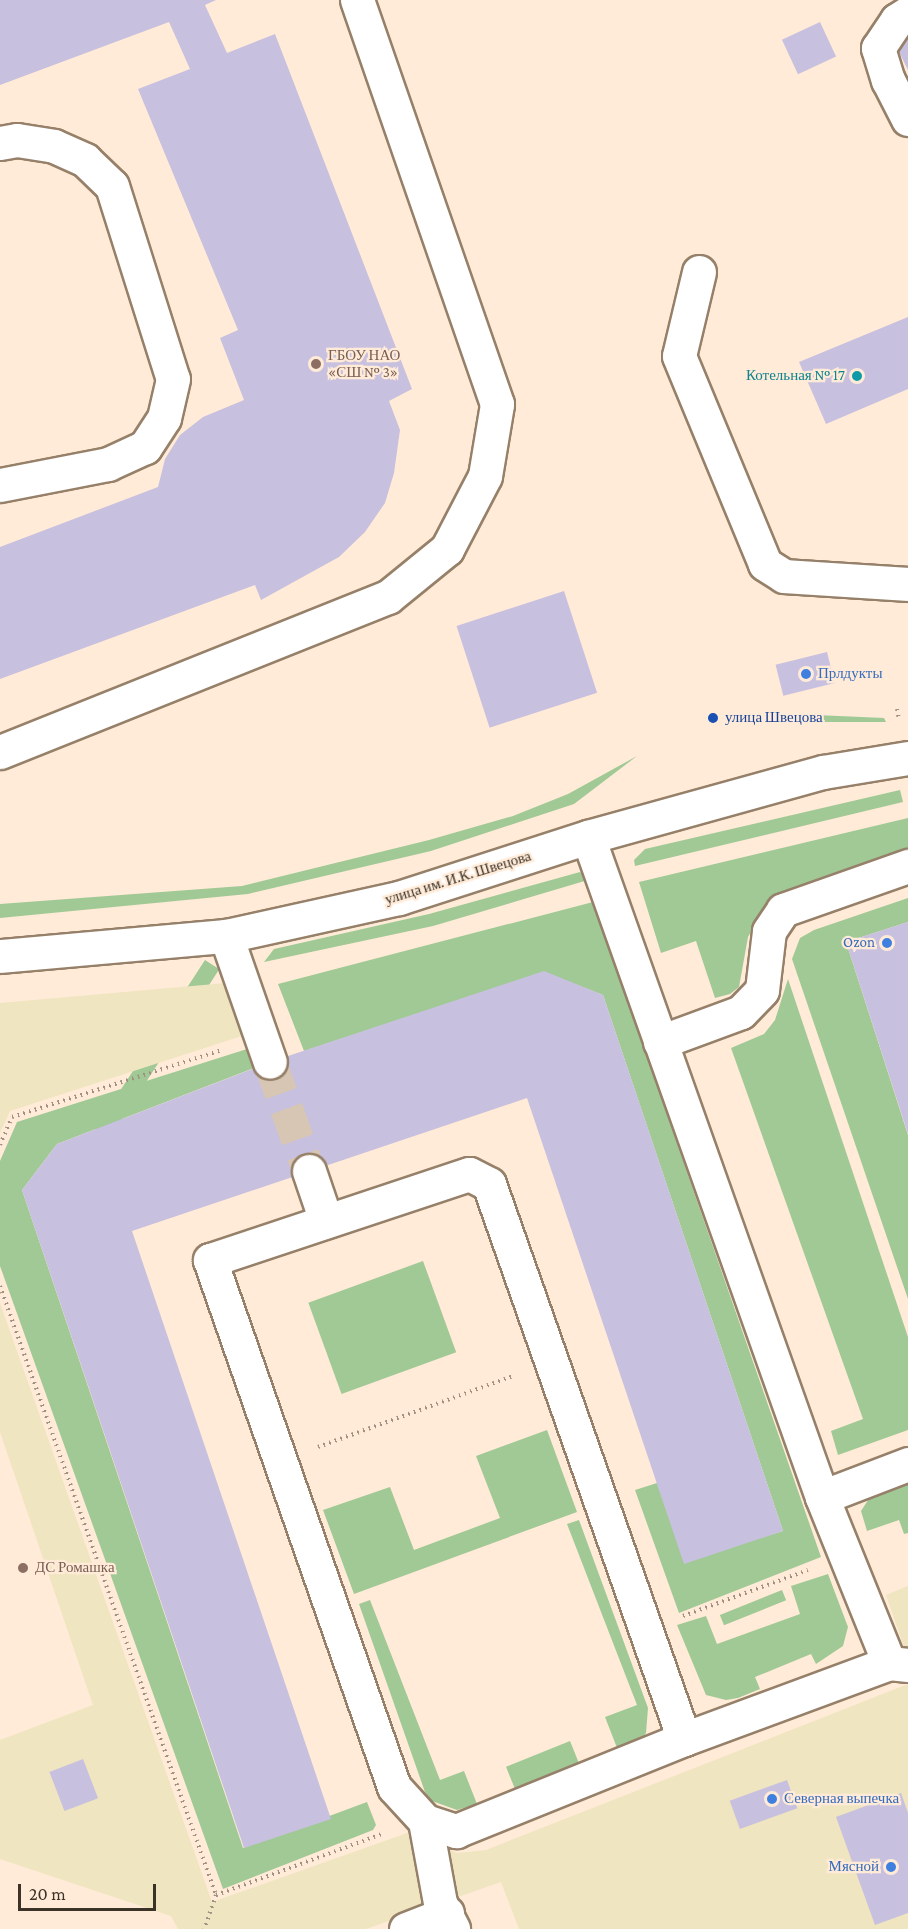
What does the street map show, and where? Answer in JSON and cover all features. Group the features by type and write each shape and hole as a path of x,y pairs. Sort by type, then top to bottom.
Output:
{"street":[{"path":"0,752 388,597 447,549 485,476 497,404 357,0"},
{"path":"908,13 897,20 878,48 888,80 908,119"},
{"path":"0,143 17,140 54,146 85,160 112,186 172,379 164,418 145,447 108,464 0,485"},
{"path":"699,272 679,356 765,564 784,576 908,584"},
{"name":"улица им. И.К. Швецова","path":"0,956 226,936 399,898 588,837 823,772 908,758"},
{"path":"588,837 822,1497 846,1557 899,1664 684,1739 456,1831 425,1821 394,1787 210,1260 469,1174 489,1184 684,1739"},
{"path":"660,1042 741,1012 762,990 769,931 783,910 908,866"},
{"path":"226,936 266,1049"},
{"path":"309,1171 326,1221"},
{"path":"822,1497 908,1464"},
{"path":"406,1929 450,1921 440,1903 425,1821"}],"path":[{"path":"0,1145 12,1117 266,1049"},
{"path":"0,1286 216,1895 204,1929"},
{"path":"280,1461 552,1362"},
{"path":"646,1630 846,1557"},
{"path":"216,1895 425,1821"}],"green space":[{"path":"793,714 884,718 886,722 766,722"},
{"path":"637,756 574,804 431,851 248,894 0,918 0,904 242,886 429,840 513,816 568,794"},
{"path":"900,790 903,802 635,866 634,860 645,849"},
{"path":"908,818 908,852 796,887 762,911 748,937 739,987 730,994 715,998 696,941 661,953 639,882"},
{"path":"580,872 588,880 433,926 264,962 274,949 429,914"},
{"path":"908,898 908,922 846,942 908,1135 908,1299 792,959 800,938 814,930"},
{"path":"593,902 821,1557 679,1613 635,1490 657,1483 684,1561 783,1531 603,995 544,972 304,1051 278,984"},
{"path":"205,960 219,969 107,1142 93,1133"},
{"path":"788,979 908,1337 908,1430 838,1455 831,1431 863,1419 731,1048 764,1034 775,1020"},
{"path":"247,1049 254,1068 57,1144 22,1190 243,1848 367,1802 376,1825 373,1830 223,1889 0,1266 0,1161 17,1122"},
{"path":"423,1261 456,1352 342,1394 308,1303"},
{"path":"547,1430 577,1512 354,1594 323,1510 390,1487 414,1550 500,1518 476,1456"},
{"path":"908,1481 908,1533 904,1534 899,1520 867,1531 861,1511 872,1494"},
{"path":"579,1520 648,1708 646,1733 638,1743 619,1753 605,1717 637,1705 567,1524"},
{"path":"828,1574 848,1627 843,1646 816,1664 811,1654 755,1677 760,1689 738,1698 726,1700 706,1695 677,1625 706,1616 717,1644 800,1614 791,1586"},
{"path":"782,1590 786,1600 724,1625 720,1615"},
{"path":"370,1600 440,1780 464,1771 477,1804 457,1810 432,1801 425,1792 359,1604"},
{"path":"570,1741 579,1763 515,1789 506,1767"}],"sand":[{"path":"226,983 245,1035 10,1111 0,1133 0,1003"},
{"path":"0,1303 212,1902 410,1832 457,1853 486,1850 908,1684 908,1929 519,1929 501,1882 366,1929 178,1929 171,1916 0,1859 0,1740 93,1705 0,1432"},
{"path":"908,1586 908,1659 886,1595"}],"building":[{"name":"ГБОУ НАО «СШ № 3»","path":"0,0 216,0 205,5 227,53 275,34 412,389 389,401 400,430 394,473 385,503 365,532 339,557 261,600 255,585 0,679 0,547 158,487 165,459 180,435 203,417 244,400 220,338 238,330 138,89 190,69 169,22 0,85"},
{"path":"820,22 836,56 798,74 782,40"},
{"path":"908,37 908,70 895,44"},
{"name":"Котельная № 17","path":"908,317 908,389 826,424 799,362"},
{"path":"564,591 597,693 490,728 457,626"},
{"name":"Прлдукты","path":"827,652 835,683 783,696 776,665"},
{"path":"908,922 908,1134 846,942"},
{"path":"544,971 603,995 783,1531 684,1564 527,1098 132,1231 331,1819 244,1848 22,1190 57,1144 270,1062"},
{"path":"83,1759 98,1798 64,1811 49,1772"},
{"path":"787,1780 797,1808 740,1829 730,1801"},
{"path":"901,1793 908,1813 908,1913 875,1925 836,1817"}],"tunnel":[{"path":"270,1062 309,1171"}],"place":[{"name":"ГБОУ НАО «СШ № 3»","path":"316,364"},
{"name":"Котельная № 17","path":"857,376"},
{"name":"Прлдукты","path":"806,674"},
{"name":"улица Швецова","path":"713,718"},
{"name":"Ozon","path":"887,943"},
{"name":"ДС Ромашка","path":"23,1568"},
{"name":"Северная выпечка","path":"772,1799"},
{"name":"Мясной","path":"891,1867"}]}
